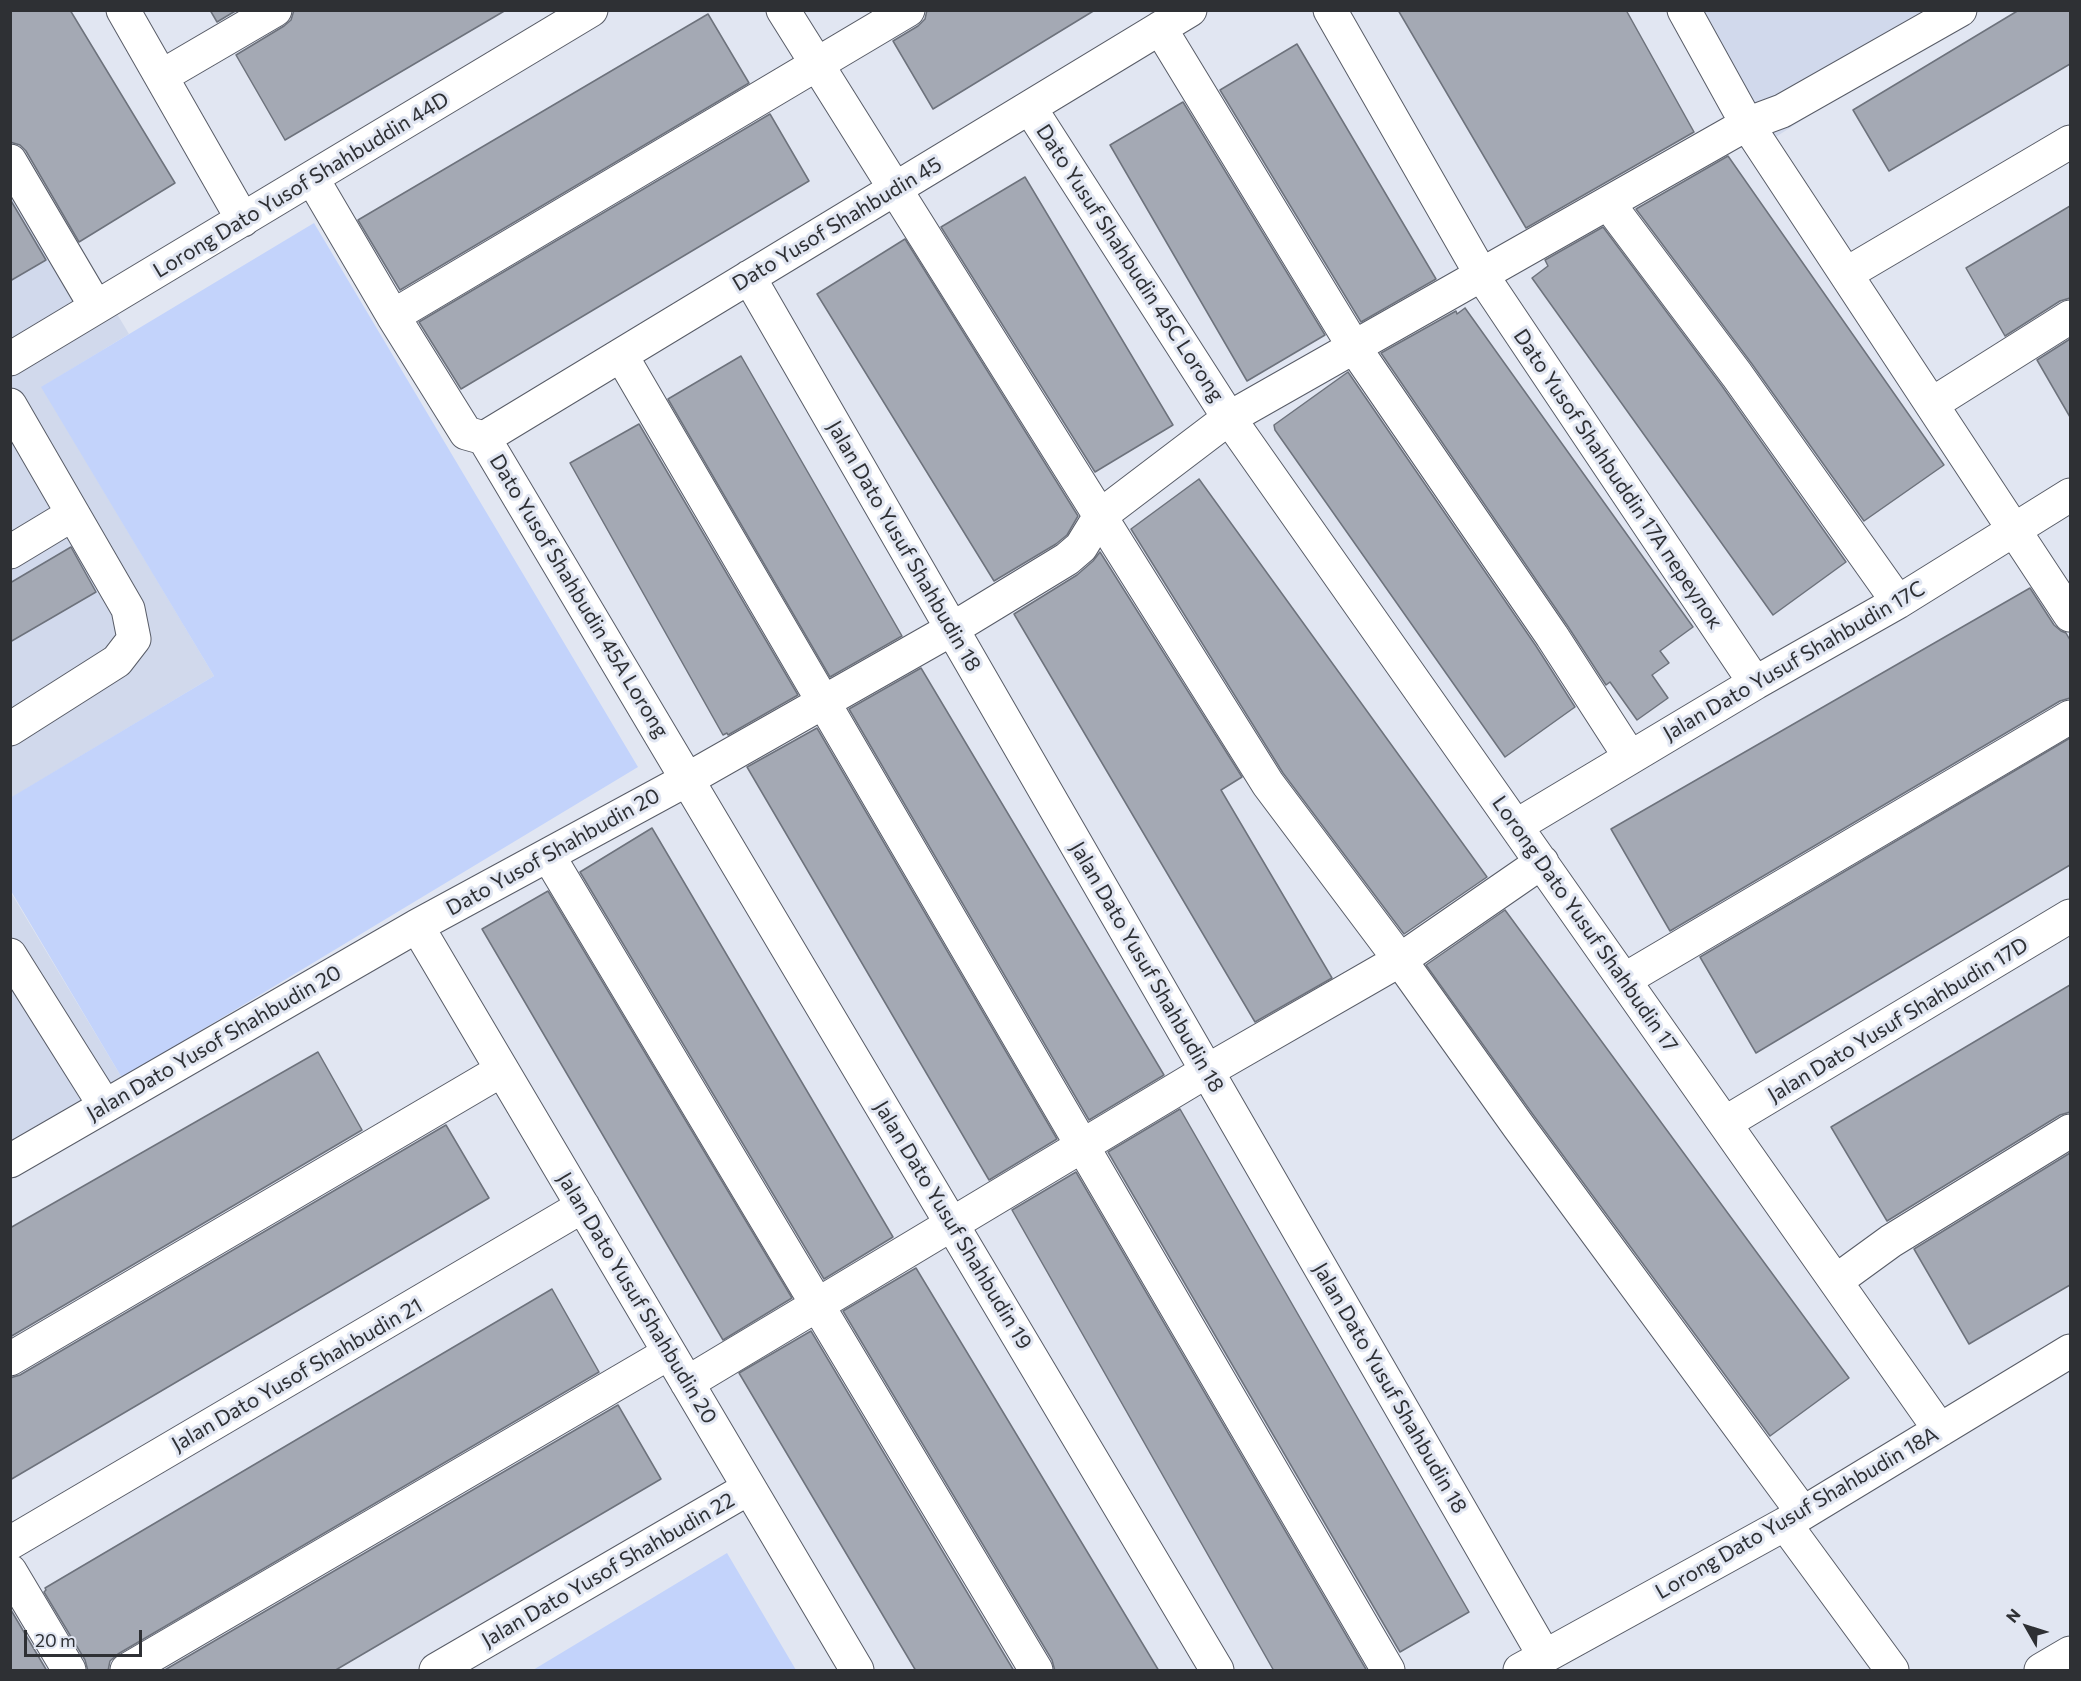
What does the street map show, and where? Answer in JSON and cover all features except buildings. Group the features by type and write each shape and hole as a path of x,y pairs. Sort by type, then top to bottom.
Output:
{"street":[{"path":"123,10 243,220"},
{"path":"162,76 275,10"},
{"name":"Lorong Dato Yusof Shahbuddin 44D","path":"10,359 591,10"},
{"path":"783,10 1268,784 1400,960 1794,1518 1892,1671"},
{"path":"393,316 908,10"},
{"name":"Dato Yusof Shahbudin 45","path":"484,438 1190,10"},
{"name":"Dato Yusof Shahbuddin 17A переулок","path":"1330,10 1481,274 1755,683"},
{"path":"1684,10 1747,124 2070,615"},
{"path":"1100,516 1229,418 1747,124 1782,111 1960,10"},
{"path":"1160,28 1354,347 1552,636 1630,757"},
{"name":"Dato Yusuf Shahbudin 45C Lorong","path":"1030,108 1229,418"},
{"path":"1846,274 2070,142"},
{"path":"10,161 96,307"},
{"name":"Dato Yusof Shahbudin 45A Lorong","path":"312,178 466,434 484,438 688,779"},
{"path":"1608,203 1737,375 1898,602"},
{"name":"Jalan Dato Yusuf Shahbudin 18","path":"749,278 1207,1071 1533,1664"},
{"path":"1932,404 2070,317"},
{"path":"621,355 1388,1671"},
{"path":"10,405 128,609 134,639 117,661 10,729"},
{"name":"Lorong Dato Yusuf Shahbudin 17","path":"1229,418 1940,1430"},
{"name":"Jalan Dato Yusuf Shahbudin 17C","path":"1516,826 1755,683 1898,602 2070,495"},
{"path":"10,552 73,514"},
{"name":"Dato Yusof Shahbudin 20","path":"417,926 688,779 952,629 1067,559 1081,547 1100,516"},
{"path":"1624,980 2070,717"},
{"name":"Jalan Dato Yusuf Shahbudin 19","path":"688,779 1217,1671"},
{"path":"548,855 1036,1671"},
{"path":"687,1383 1207,1071 1400,960 1542,862"},
{"name":"Jalan Dato Yusuf Shahbudin 17D","path":"1725,1123 2070,916"},
{"name":"Jalan Dato Yusuf Shahbudin 20","path":"417,926 857,1671"},
{"name":"Jalan Dato Yusof Shahbudin 20","path":"10,1161 417,926"},
{"path":"10,955 23,1003 105,1106"},
{"path":"10,1359 502,1070"},
{"path":"1836,1281 1891,1241 2070,1131"},
{"name":"Jalan Dato Yusof Shahbudin 21","path":"10,1543 583,1206"},
{"name":"Lorong Dato Yusuf Shahbudin 18A","path":"1533,1664 1794,1518 2070,1351"},
{"path":"127,1671 669,1353"},
{"name":"Jalan Dato Yusof Shahbudin 22","path":"436,1671 749,1488"},
{"path":"10,1571 69,1671"},
{"path":"2041,1671 2070,1653"}],"shaded area":[{"path":"1677,11 1972,11 1757,149"},
{"path":"10,135 129,334 42,387 214,676 11,798"},
{"path":"314,223 638,767 122,1078 11,891 10,798 214,676 41,387"},
{"path":"10,891 122,1078 11,1140 10,1140"},
{"path":"727,1553 796,1670 533,1670"}]}
